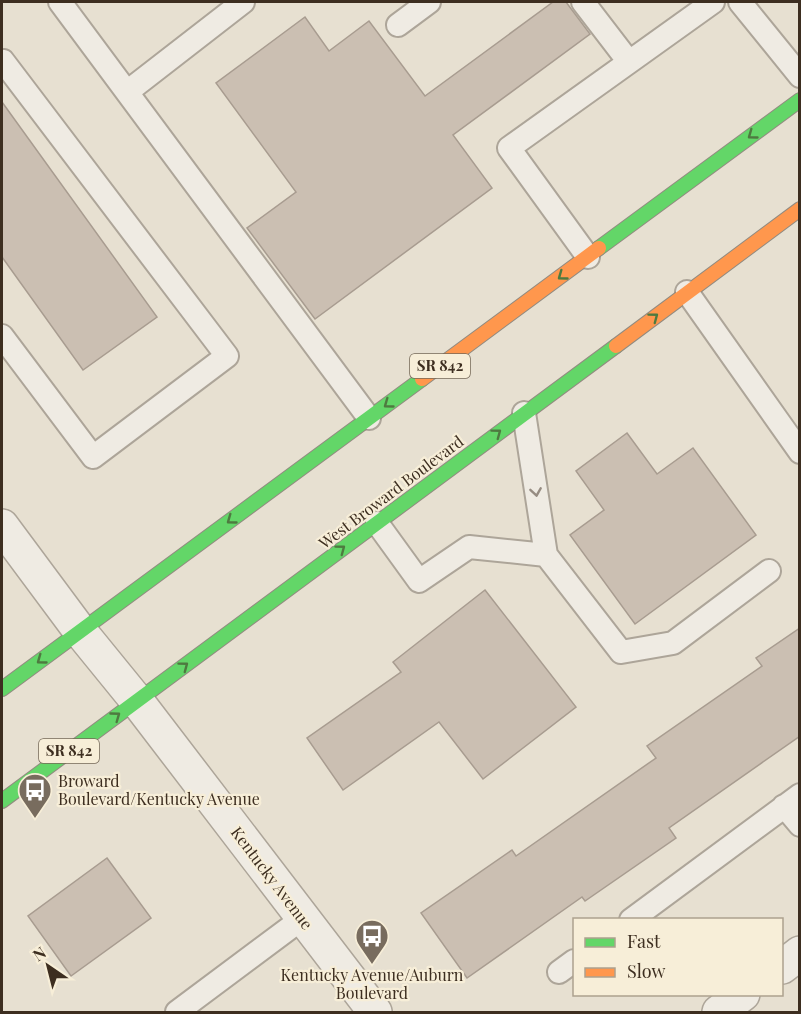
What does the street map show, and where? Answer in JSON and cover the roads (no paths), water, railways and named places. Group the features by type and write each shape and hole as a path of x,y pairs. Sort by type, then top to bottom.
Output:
{"main road":[{"name":"SR 842","path":"2,689 800,100"},
{"name":"West Broward Boulevard","path":"2,801 800,209"}],"street":[{"name":"Kentucky Avenue","path":"2,527 375,1012"},
{"path":"783,966 800,953"},
{"path":"719,1012 740,996"}],"lane":[{"path":"60,2 369,418"},
{"path":"127,92 243,2"},
{"path":"398,26 429,2"},
{"path":"584,2 629,62"},
{"path":"588,257 509,148 713,2"},
{"path":"740,2 800,76"},
{"path":"2,336 93,458 227,356 3,61"},
{"path":"687,292 800,452"},
{"path":"524,414 546,555 621,652 673,643 769,571"},
{"path":"377,523 419,581 469,547 546,555"},
{"path":"634,918 792,801 800,825"},
{"path":"177,1012 303,918"}],"place":[{"name":"Broward Boulevard/Kentucky Avenue","path":"35,819"},
{"name":"Kentucky Avenue/Auburn Boulevard","path":"372,965"}]}
